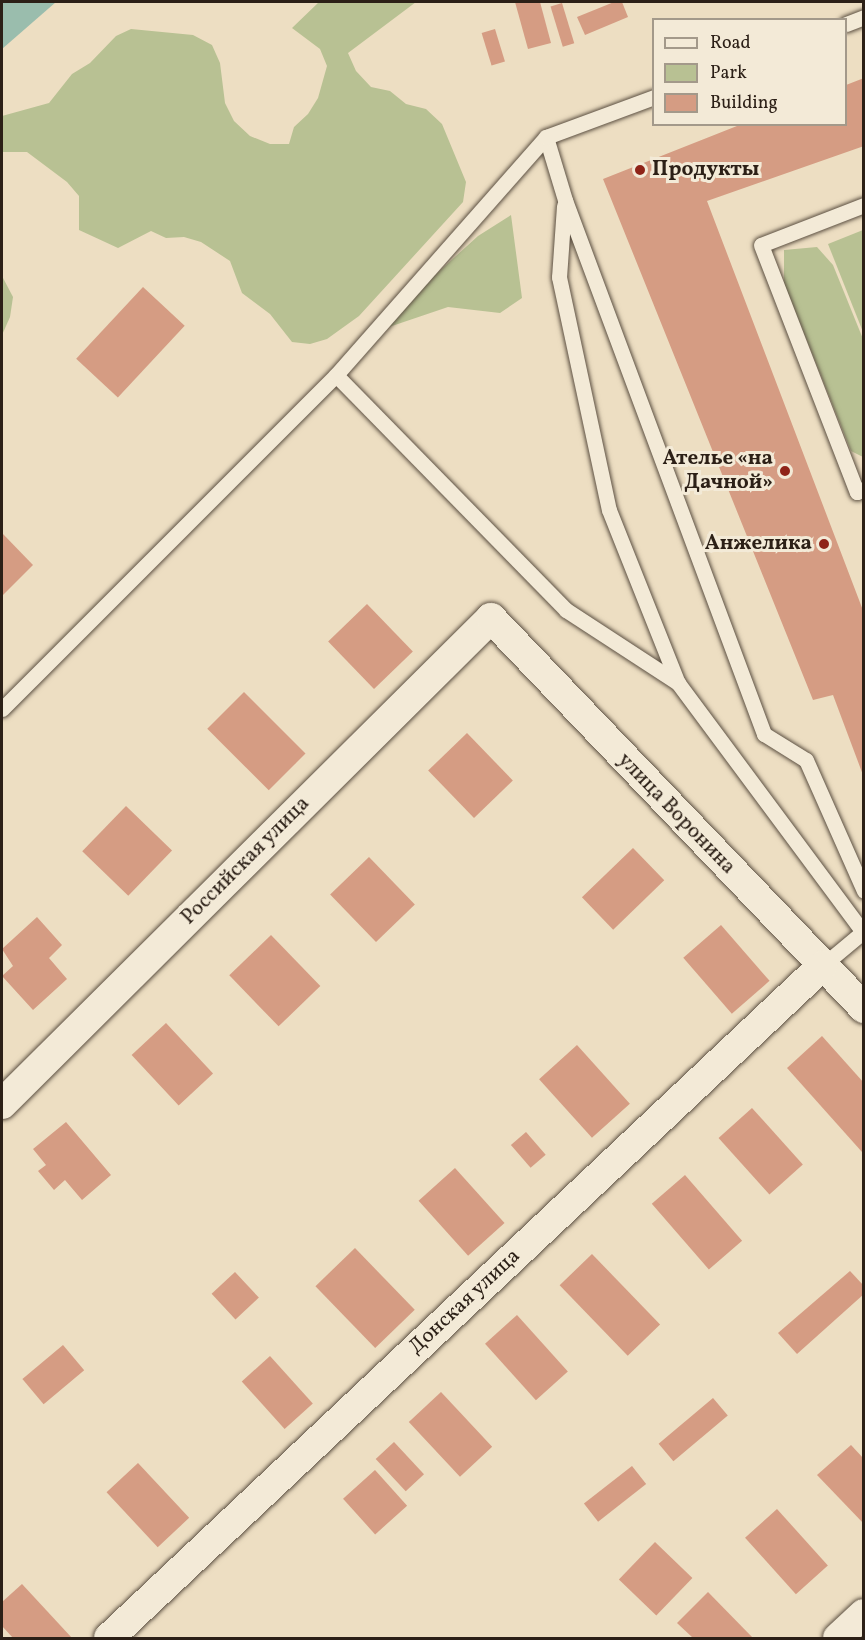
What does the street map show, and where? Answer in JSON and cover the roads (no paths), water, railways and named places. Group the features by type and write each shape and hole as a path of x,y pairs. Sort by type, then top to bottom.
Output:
{"street":[{"name":"улица Воронина","path":"491,618 864,1008"},
{"name":"Российская улица","path":"2,1104 491,618"},
{"name":"Донская улица","path":"109,1638 822,966"},
{"path":"838,1638 864,1614"}],"lane":[{"path":"847,24 864,17"},
{"path":"2,709 336,375 546,137 652,98"},
{"path":"546,137 565,200 764,734 806,760 864,891"},
{"path":"565,200 559,277 609,510 678,683 863,931 822,966"},
{"path":"864,205 761,245 857,492 864,489"},
{"path":"336,375 566,610 678,683"}],"place":[{"name":"Продукты","path":"640,170"},
{"name":"Ателье «на Дачной»","path":"785,471"},
{"name":"Анжелика","path":"824,544"}]}
